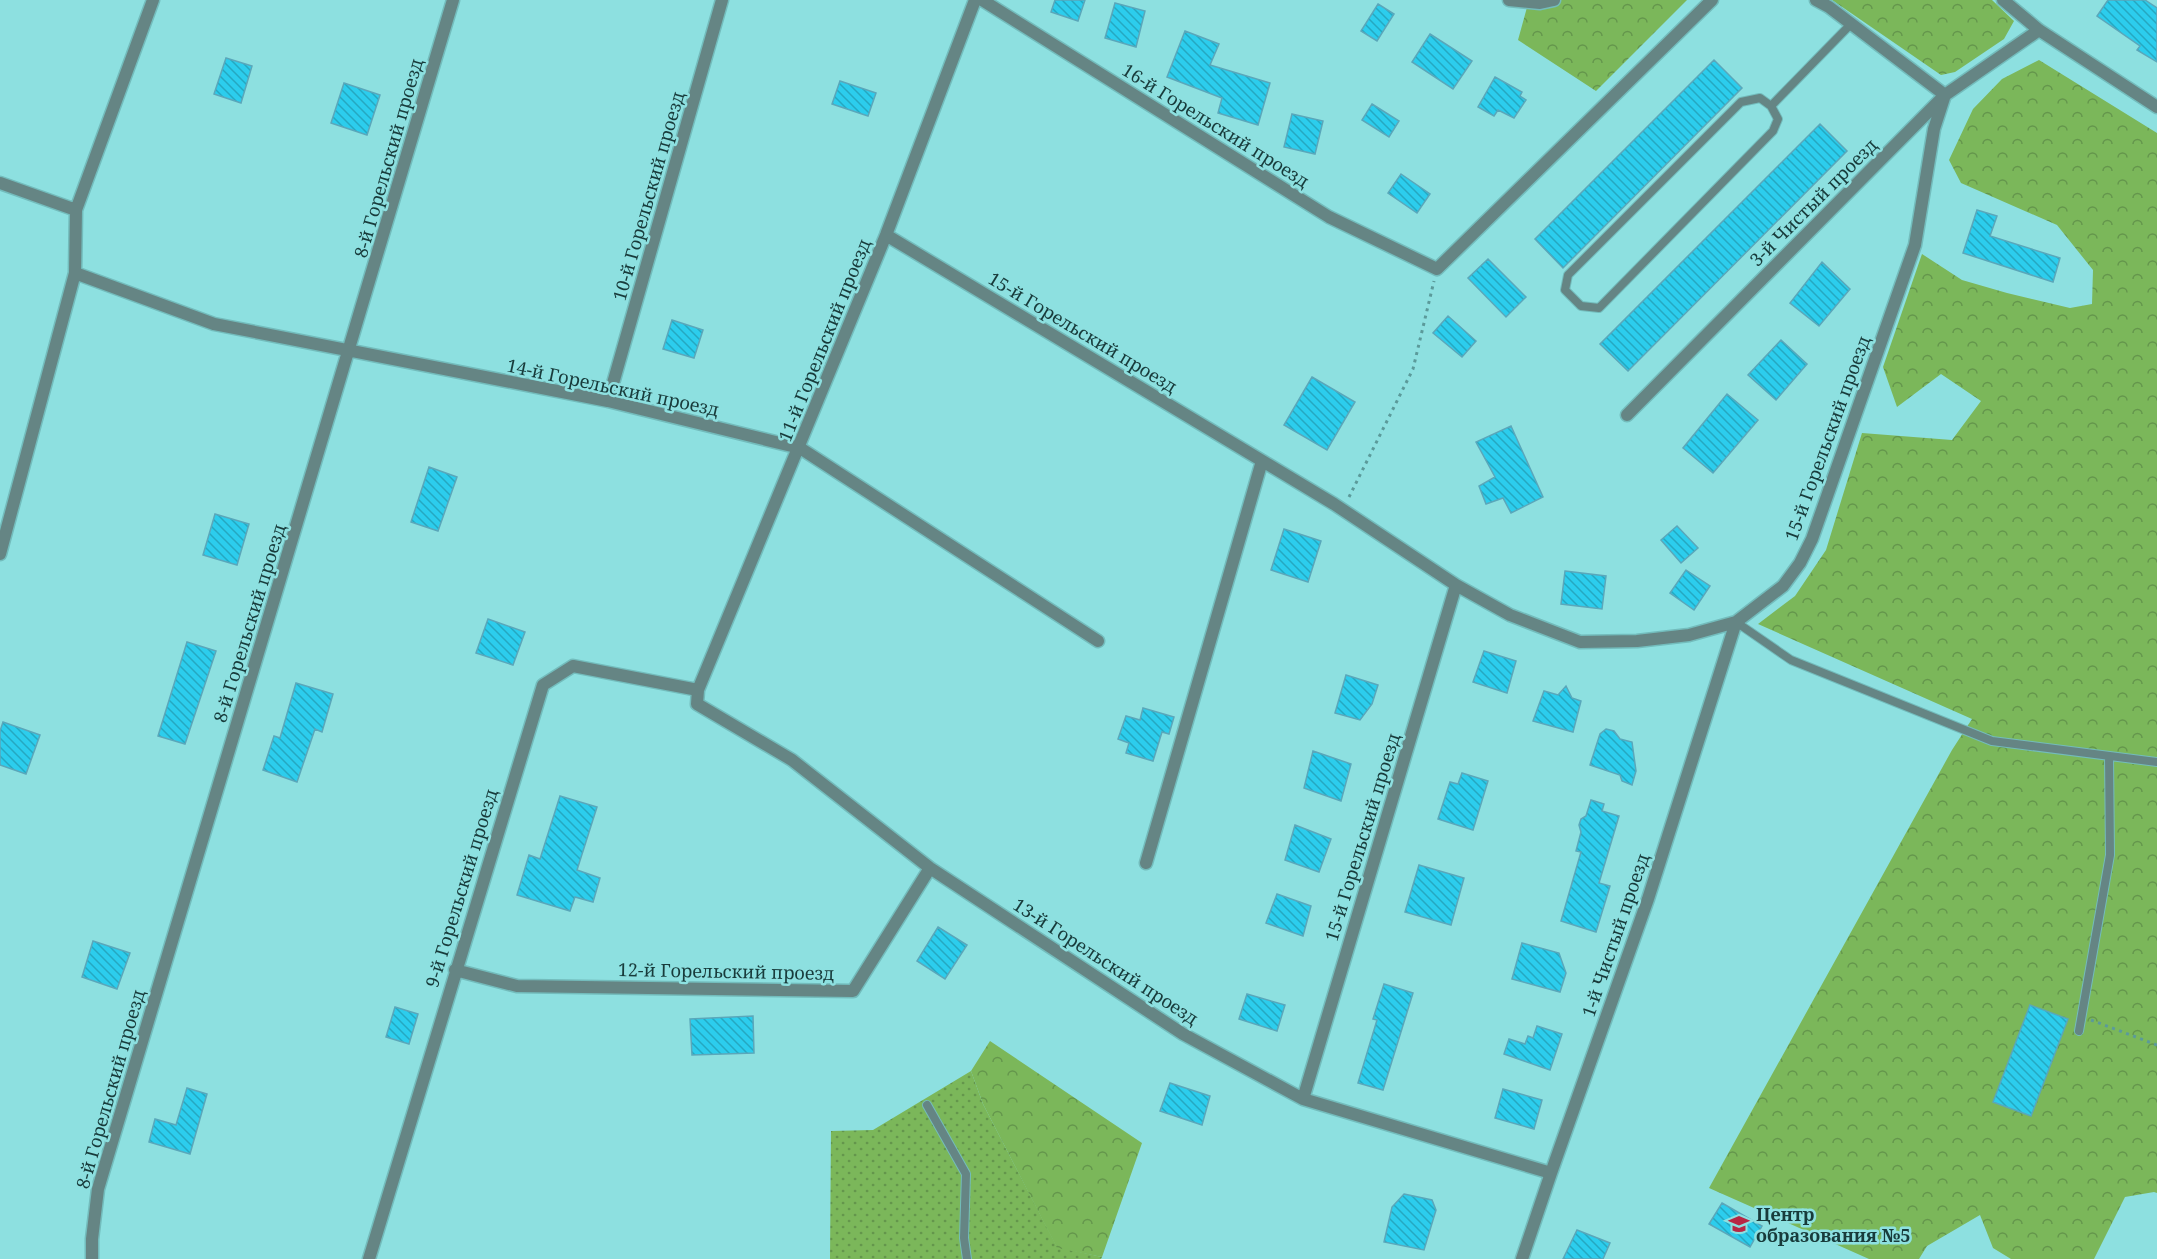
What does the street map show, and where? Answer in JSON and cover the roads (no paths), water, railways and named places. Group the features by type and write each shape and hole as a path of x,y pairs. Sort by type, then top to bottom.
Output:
{"street":[{"path":"0,554 75,273 76,210 153,0"},
{"name":"8-й Горельский проезд","path":"92,1259 98,1189 453,0"},
{"name":"10-й Горельский проезд","path":"608,401 723,0"},
{"name":"11-й Горельский проезд","path":"698,690 800,448 886,235 975,0"},
{"name":"16-й Горельский проезд","path":"982,0 1329,217 1437,269 1712,0"},
{"path":"1509,0 1539,3 1554,0"},
{"path":"1816,0 1944,95"},
{"path":"2003,0 2039,30 2157,107"},
{"name":"3-й Чистый проезд","path":"1627,415 1944,95 2039,30"},
{"name":"15-й Горельский проезд","path":"886,235 1262,460 1342,509 1456,585 1510,615 1580,642 1637,641 1689,635 1736,622 1783,586 1800,563 1812,539 1915,245 1934,129 1944,95"},
{"path":"0,183 76,210"},
{"name":"14-й Горельский проезд","path":"75,273 214,324 608,401 800,448 1098,641"},
{"path":"1146,864 1262,460"},
{"name":"15-й Горельский проезд","path":"1303,1099 1456,585"},
{"name":"1-й Чистый проезд","path":"1522,1259 1648,898 1736,622"},
{"name":"9-й Горельский проезд","path":"369,1259 543,685 573,666 698,690"},
{"name":"13-й Горельский проезд","path":"698,690 697,704 792,760 930,868 1183,1034 1303,1099 1551,1173"},
{"name":"12-й Горельский проезд","path":"455,970 517,986 853,991 930,868"}],"lane":[{"path":"1771,106 1851,24"},
{"path":"1760,98 1771,106 1778,119 1773,131 1599,308 1581,306 1565,290 1568,275 1741,102 1760,98"},
{"path":"1736,622 1791,660 1992,741 2157,762"},
{"path":"2079,1031 2110,855 2109,756"},
{"path":"927,1105 966,1173 964,1238 967,1259"}],"place":[{"name":"Центр образования №5","path":"1739,1224"}]}
